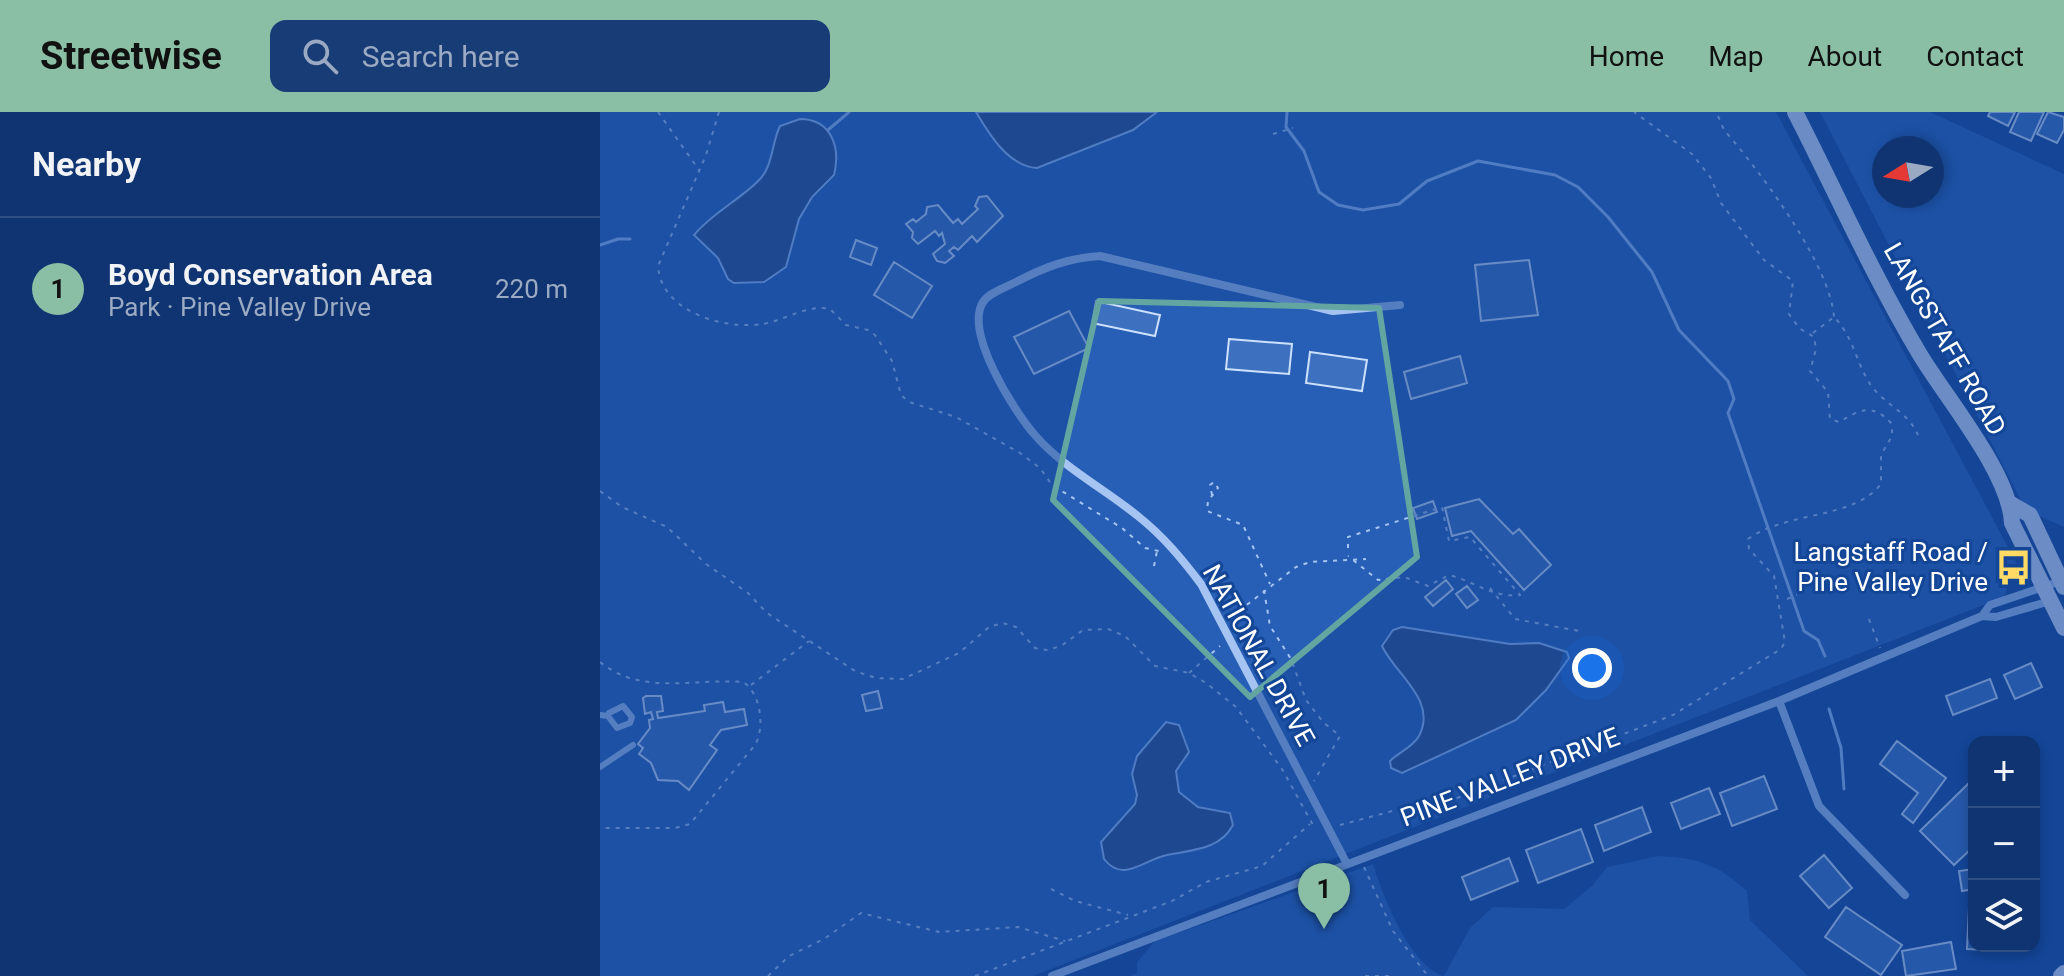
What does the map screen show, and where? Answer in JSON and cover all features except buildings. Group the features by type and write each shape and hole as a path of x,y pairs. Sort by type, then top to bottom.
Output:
{"main road":[{"name":"LANGSTAFF ROAD","path":"1795,112 1918,352 1969,429 2011,504 2012,523 2058,589 2064,628"}],"street":[{"name":"NATIONAL DRIVE","path":"1347,864 1201,584 1175,548 1080,475 1034,434 995,372 979,330 979,315 984,301 994,293 1046,267 1065,259 1100,256 1333,311 1400,305"},
{"name":"PINE VALLEY DRIVE","path":"1982,616 1990,605 2058,589"},
{"name":"PINE VALLEY DRIVE","path":"1052,976 1779,701 1982,616 1996,617 2058,589"},
{"path":"1779,701 1819,806 1905,895"}],"lane":[{"path":"600,715 608,716 617,728 630,723 632,717 623,706 609,713"},
{"path":"600,767 633,745"}],"path":[{"path":"658,112 700,171"},
{"path":"719,112 700,171 658,266 661,283 672,299 700,315 740,325 770,322 816,307 830,309 846,325 868,330 878,339 892,361 904,398 927,410 956,417 1020,453 1040,468 1052,485 1122,528 1145,548 1172,554"},
{"path":"1634,112 1684,146 1705,170 1721,203 1764,260 1793,281 1789,314 1799,328 1812,334"},
{"path":"1718,116 1724,130 1799,233 1831,301 1834,317 1844,326 1870,384 1910,419 1918,435"},
{"path":"1273,134 1293,128"},
{"path":"1812,334 1834,317"},
{"path":"1311,823 1328,826 1354,823 1415,805 1444,803 1467,795 1673,715 1774,654 1785,642 1778,595 1768,566 1747,542 1763,530 1866,500 1881,484 1881,455 1893,432 1892,424 1871,409 1858,410 1839,422 1830,419 1826,388 1810,371 1816,349 1812,334"},
{"path":"600,491 622,507 667,527 706,564 748,593 767,613 855,671 895,680 959,653 996,624 1009,623 1035,648 1047,650 1061,646 1083,630 1099,627 1125,636 1155,666 1189,673 1236,707 1282,769 1311,823"},
{"path":"1212,495 1207,511 1243,525 1270,584"},
{"path":"1348,548 1348,537 1442,507 1449,541 1470,537 1520,595 1480,590 1465,578 1449,575 1428,586 1404,577 1378,580 1348,556"},
{"path":"1154,566 1157,551"},
{"path":"1230,618 1284,573 1310,562 1366,559"},
{"path":"1490,588 1515,619 1579,631"},
{"path":"1264,590 1270,626 1291,659 1306,700 1323,722 1340,736 1311,786"},
{"path":"1787,599 1797,595"},
{"path":"1869,619 1883,655"},
{"path":"749,686 810,640"},
{"path":"1189,673 1227,640"},
{"path":"600,662 612,672 641,684 743,682 749,686 761,724 758,739 715,791 697,819 675,828 600,828"},
{"path":"975,976 1181,898 1206,882 1262,866 1311,823"},
{"path":"1361,859 1393,931 1428,976"},
{"path":"1051,889 1075,901 1129,916"},
{"path":"768,976 789,956 824,939 861,913 939,932 1018,927 1066,941"},
{"path":"1365,976 1389,976"}],"highlighted area":[{"path":"1099,301 1379,308 1417,557 1250,697 1053,500"}],"shaded area":[{"path":"600,112 1776,112 2017,564 2004,597 1033,976 600,976"},
{"path":"976,112 1157,112 1133,130 1037,168 1017,162 1008,155 993,139"},
{"path":"1820,112 1930,112 2064,174 2064,527 2026,510"},
{"path":"800,119 819,124 831,136 836,154 834,175 812,197 799,219 786,267 764,282 734,283 728,279 718,258 694,235 761,178 768,166 780,126"},
{"path":"1402,627 1510,644 1539,643 1567,652 1569,658 1546,690 1516,720 1402,773 1391,768 1390,761 1419,736 1423,711 1419,699 1382,646 1393,630"},
{"path":"1166,722 1179,725 1189,752 1176,771 1179,792 1198,807 1230,813 1233,825 1221,840 1213,844 1159,857 1134,868 1119,869 1104,859 1101,842 1135,804 1137,795 1132,774 1137,756"},
{"path":"1659,856 1706,864 1736,882 1747,891 1750,920 1808,976 1444,976 1470,928 1493,907 1564,909 1593,885 1607,867"},
{"path":"1373,864 1391,911 1409,945 1432,970 1444,976 1130,976 1137,973 1137,962 1155,941"}],"waterway":[{"path":"828,130 849,112"},
{"path":"1287,112 1286,127 1304,151 1319,192 1338,205 1363,210 1399,204 1427,181 1478,161 1555,175 1578,187 1608,217 1652,272 1679,330 1728,381 1734,399 1728,413 1804,631 1818,640 1825,656"},
{"path":"600,245 630,239"},
{"path":"1829,709 1841,748 1844,789"}],"place":[{"name":"Langstaff Road / Pine Valley Drive","path":"2014,567"},
{"name":"Boyd Conservation Area","path":"1324,929"}]}
